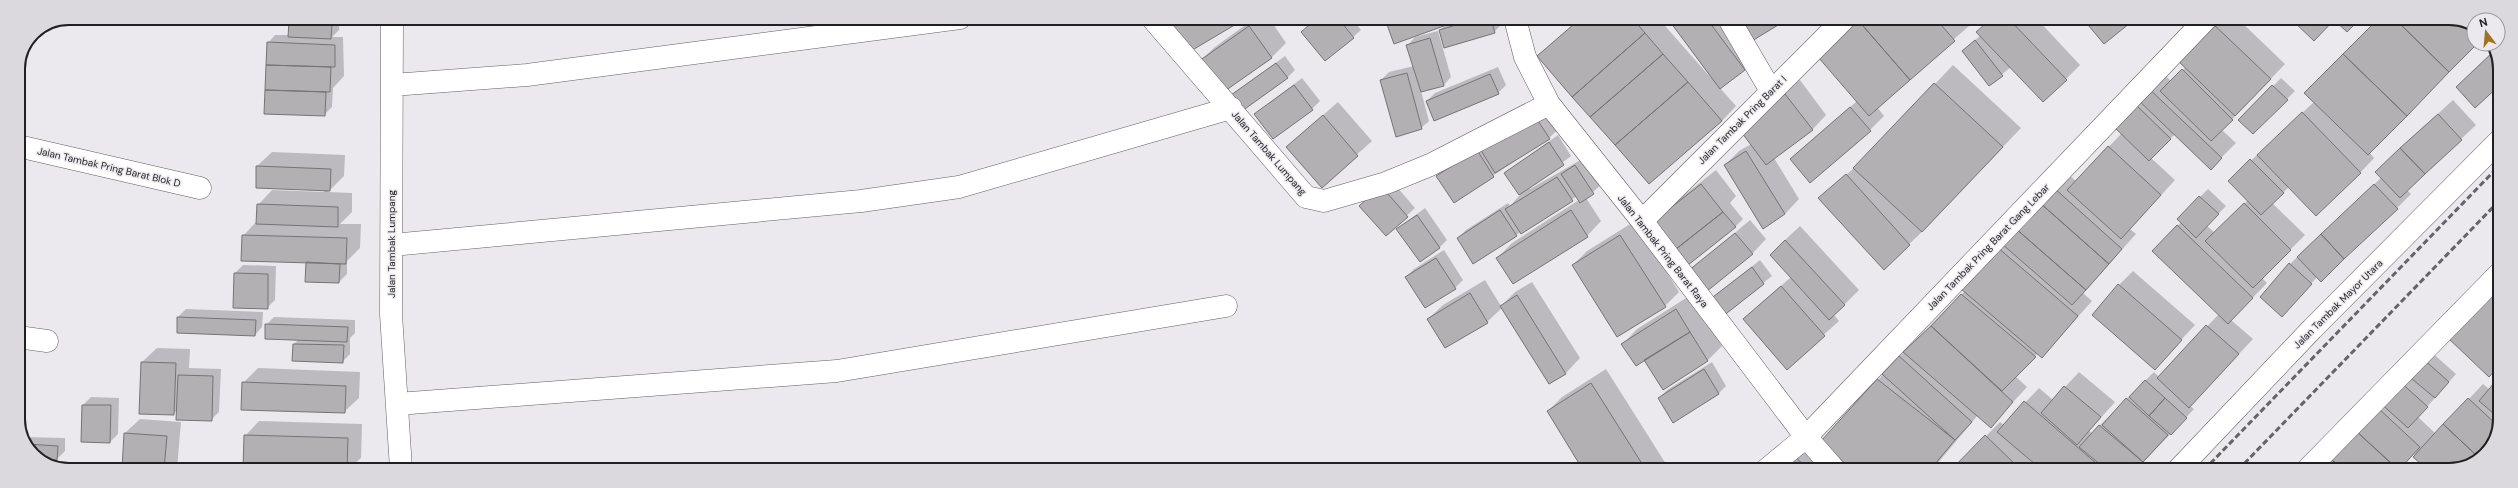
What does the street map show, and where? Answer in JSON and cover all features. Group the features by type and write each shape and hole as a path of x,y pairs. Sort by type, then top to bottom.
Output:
{"street":[{"name":"Jalan Tambak Lumpang","path":"392,25 391,314 401,463"},
{"path":"392,85 527,75 907,25"},
{"name":"Jalan Tambak Lumpang","path":"1158,25 1231,108 1306,198 1324,201 1386,183 1430,165 1549,104"},
{"name":"Jalan Tambak Pring Barat Raya","path":"1517,25 1526,56 1549,104 1642,221 1806,437 1828,463"},
{"path":"1732,25 1771,91"},
{"name":"Jalan Tambak Pring Barat I","path":"1642,221 1838,25"},
{"name":"Jalan Tambak Pring Barat Gang Lebar","path":"1774,463 1806,437 2200,25"},
{"path":"392,245 861,201 959,187 1231,108"},
{"name":"Jalan Tambak Mayor Utara","path":"2185,463 2312,329 2493,147"},
{"name":"Jalan Tambak Pring Barat Blok D","path":"25,148 200,188"},
{"path":"2314,463 2493,280"},
{"path":"397,404 837,371 1226,306"},
{"path":"25,338 47,341"}],"building":[{"path":"289,25 332,25 331,39 288,37"},
{"path":"1172,25 1235,25 1189,52"},
{"path":"1309,25 1344,25 1354,38 1325,61 1301,32"},
{"path":"1387,25 1446,25 1394,44"},
{"path":"1456,25 1493,25 1495,33 1444,48 1439,30"},
{"path":"1573,25 1638,25 1645,33 1572,97 1537,56"},
{"path":"1672,25 1711,25 1745,70 1720,89"},
{"path":"1736,25 1778,25 1747,44"},
{"path":"1843,25 1862,25 1910,80 1869,116 1812,50"},
{"path":"1862,25 1941,25 1955,41 1910,80"},
{"path":"1984,25 2015,25 2067,80 2043,102 1976,32"},
{"path":"2088,25 2128,25 2104,44"},
{"path":"2204,25 2214,25 2271,79 2235,116 2174,57"},
{"path":"2297,25 2329,25 2314,41"},
{"path":"2339,25 2354,25 2347,32"},
{"path":"2372,25 2401,25 2449,72 2407,116 2343,54"},
{"path":"2401,25 2449,25 2463,27 2466,28 2466,52 2469,52 2449,72"},
{"path":"1249,26 1272,58 1222,93 1199,61"},
{"path":"1645,33 1663,54 1590,117 1572,97"},
{"path":"1430,38 1444,86 1421,92 1406,45"},
{"path":"1975,40 2003,76 1989,86 1962,51"},
{"path":"267,42 335,45 335,67 266,65"},
{"path":"1663,54 1688,82 1615,145 1590,117"},
{"path":"2343,54 2407,116 2368,155 2304,93"},
{"path":"2491,54 2493,66 2493,91 2475,108 2456,87"},
{"path":"1276,63 1288,78 1242,111 1231,95"},
{"path":"266,65 331,67 330,92 265,90"},
{"path":"2182,69 2233,120 2211,141 2160,91"},
{"path":"1407,73 1422,129 1396,137 1380,80"},
{"path":"1490,74 1499,94 1434,121 1426,101"},
{"path":"1688,82 1722,121 1649,184 1615,145"},
{"path":"1934,83 2003,147 1922,232 1853,168"},
{"path":"1294,85 1313,110 1273,139 1254,114"},
{"path":"2145,85 2222,158 2211,170 2134,96"},
{"path":"2272,85 2288,100 2253,134 2238,120"},
{"path":"265,90 326,92 325,116 264,114"},
{"path":"1785,94 1813,130 1766,165 1739,129"},
{"path":"2133,102 2171,139 2149,161 2111,124"},
{"path":"1850,107 1871,131 1810,183 1790,159"},
{"path":"2302,112 2361,173 2316,216 2257,155"},
{"path":"2438,114 2462,140 2425,174 2400,148"},
{"path":"1323,115 1358,156 1322,188 1286,147"},
{"path":"1534,115 1550,139 1495,173 1480,149"},
{"path":"1549,142 1564,165 1519,195 1504,173"},
{"path":"2108,146 2161,195 2121,239 2067,190"},
{"path":"2400,148 2425,174 2400,198 2375,172"},
{"path":"1477,150 1494,177 1454,203 1436,176"},
{"path":"1746,151 1785,214 1763,229 1724,165"},
{"path":"2250,159 2284,193 2261,215 2228,181"},
{"path":"1575,165 1594,194 1580,203 1561,174"},
{"path":"256,166 331,169 330,191 256,188"},
{"path":"1846,174 1910,245 1884,270 1818,198"},
{"path":"1557,177 1573,201 1521,234 1505,209"},
{"path":"1701,184 1723,212 1671,253 1649,225"},
{"path":"2374,184 2398,209 2344,259 2321,234"},
{"path":"1381,186 1408,217 1386,236 1359,206"},
{"path":"2053,187 2122,249 2109,264 2039,202"},
{"path":"2199,196 2219,214 2196,238 2177,219"},
{"path":"2039,202 2109,264 2086,290 2015,228"},
{"path":"2244,203 2291,250 2253,288 2205,241"},
{"path":"257,204 338,207 338,227 256,224"},
{"path":"1500,210 1517,236 1473,264 1457,238"},
{"path":"1571,210 1588,237 1513,284 1496,258"},
{"path":"1723,212 1736,227 1683,269 1671,253"},
{"path":"1417,215 1440,248 1420,262 1396,229"},
{"path":"2177,225 2253,298 2228,324 2152,251"},
{"path":"2015,228 2086,290 2072,305 2002,244"},
{"path":"1735,233 1753,254 1706,292 1688,271"},
{"path":"2321,234 2344,259 2321,282 2297,257"},
{"path":"242,235 347,238 346,264 241,261"},
{"path":"1620,235 1666,307 1617,337 1572,265"},
{"path":"1785,240 1845,305 1829,320 1770,255"},
{"path":"1997,247 2078,316 2042,358 1961,289"},
{"path":"1436,258 1456,289 1425,308 1405,277"},
{"path":"306,262 340,264 339,283 305,282"},
{"path":"2289,263 2312,284 2282,317 2260,297"},
{"path":"1752,267 1764,284 1718,320 1705,303"},
{"path":"234,273 268,274 268,309 233,308"},
{"path":"2118,284 2182,340 2155,370 2092,315"},
{"path":"1781,286 1825,336 1787,370 1743,319"},
{"path":"2493,288 2493,373 2489,377 2447,337"},
{"path":"1470,293 1488,323 1445,348 1427,319"},
{"path":"1961,294 2036,357 2002,391 1931,326"},
{"path":"1517,295 1566,374 1549,384 1500,306"},
{"path":"1676,309 1690,332 1636,366 1621,344"},
{"path":"177,317 256,320 255,336 177,333"},
{"path":"265,324 348,327 347,342 265,339"},
{"path":"2206,325 2239,354 2189,408 2157,378"},
{"path":"1931,326 2013,402 1991,428 1903,352"},
{"path":"1690,332 1708,361 1663,390 1644,360"},
{"path":"293,344 344,345 343,363 292,361"},
{"path":"1899,356 1972,422 1955,440 1882,374"},
{"path":"2421,357 2449,382 2435,398 2406,374"},
{"path":"141,362 176,363 174,415 139,414"},
{"path":"1704,369 1719,394 1673,423 1658,398"},
{"path":"178,375 213,376 212,421 176,420"},
{"path":"1877,379 1955,440 1936,463 1845,463 1821,441"},
{"path":"2145,380 2165,398 2149,416 2129,397"},
{"path":"2398,380 2428,407 2408,428 2378,401"},
{"path":"242,382 346,386 345,413 241,410"},
{"path":"1591,383 1642,463 1579,463 1547,411"},
{"path":"2493,384 2493,413 2479,401"},
{"path":"2064,386 2101,417 2077,445 2041,413"},
{"path":"2126,398 2168,435 2143,462 2102,425"},
{"path":"2165,398 2187,418 2171,435 2149,416"},
{"path":"2468,398 2493,421 2491,433 2487,441 2475,454 2443,424"},
{"path":"2024,401 2096,463 2034,463 1997,432"},
{"path":"82,405 111,405 110,443 81,442"},
{"path":"2378,408 2420,447 2405,463 2391,463 2356,431"},
{"path":"2443,424 2475,454 2463,461 2455,463 2420,463 2413,457"},
{"path":"2099,425 2143,462 2098,463 2079,447"},
{"path":"2356,431 2390,463 2335,463 2330,458"},
{"path":"124,433 167,436 165,463 122,463"},
{"path":"244,435 348,438 347,463 243,463"},
{"path":"1985,435 2014,463 1958,463"},
{"path":"32,444 58,446 57,460 47,457"},
{"path":"1794,455 1801,463 1786,463"},
{"path":"2330,458 2335,463 2325,463"}],"railway":[{"path":"2211,463 2493,172"},
{"path":"2245,463 2493,207"}]}
